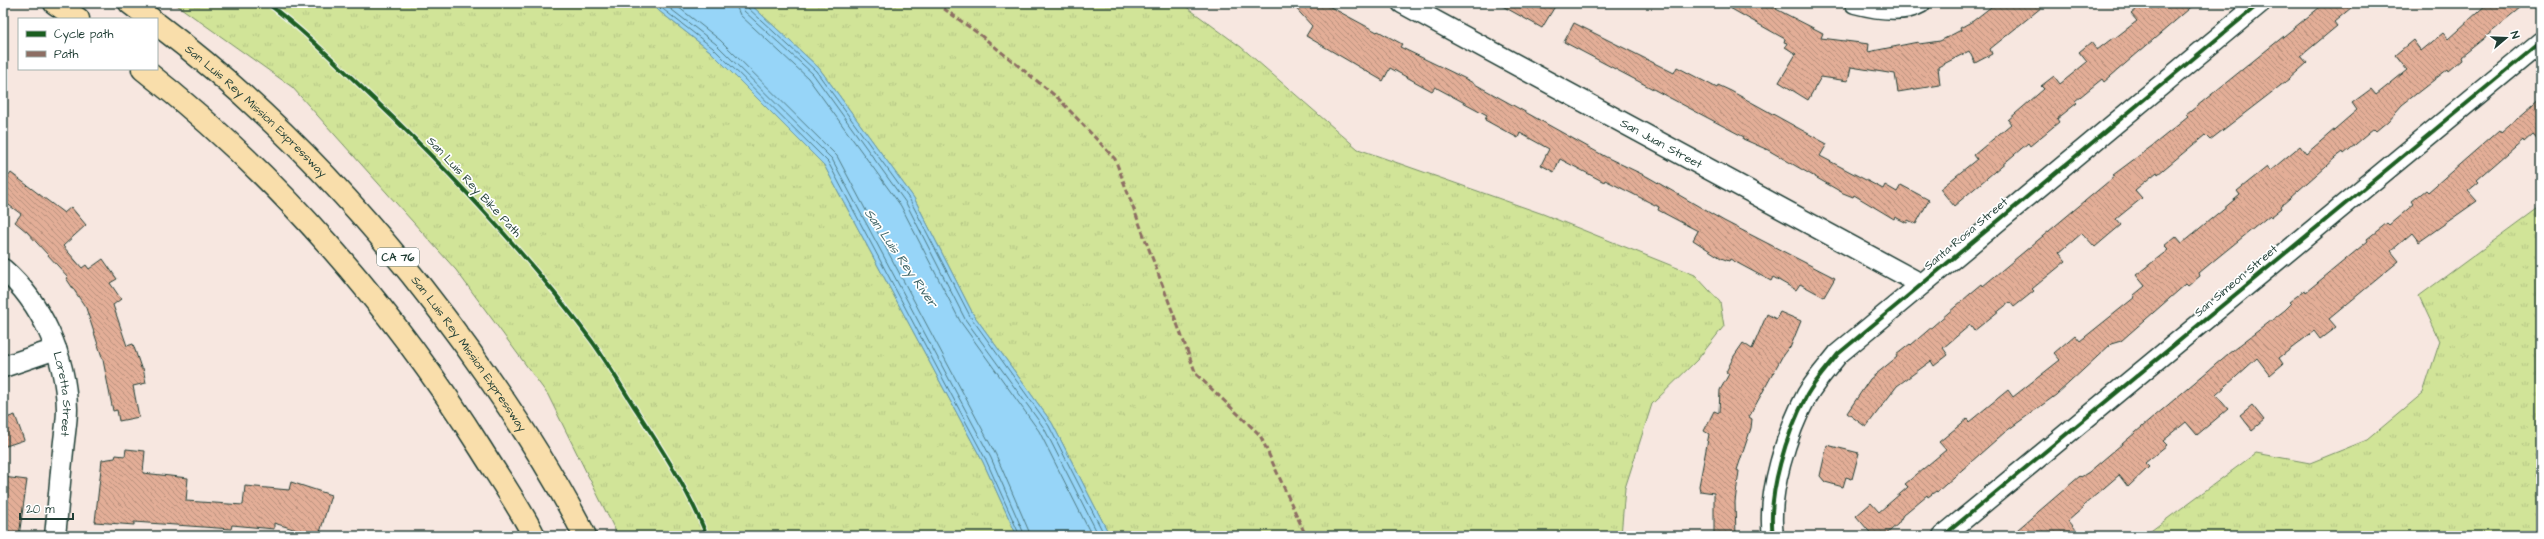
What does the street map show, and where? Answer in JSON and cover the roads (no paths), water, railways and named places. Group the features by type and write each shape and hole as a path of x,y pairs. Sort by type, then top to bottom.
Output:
{"highway":[{"path":"55,3 77,18"},
{"path":"130,3 150,18"},
{"name":"San Luis Rey Mission Expressway","path":"158,25 239,91 292,141 400,259 458,333 521,425 585,536"},
{"path":"144,70 239,153 341,257 395,324 445,392 534,536"}],"street":[{"name":"San Juan Street","path":"1402,3 1921,284"},
{"path":"1856,3 1872,7 1912,7 1920,3"},
{"name":"Santa Rosa Street","path":"1773,536 1771,525 1780,462 1807,395 1838,354 2260,3"},
{"name":"San Simeon Street","path":"1943,536 2541,42"},
{"name":"Loretta Street","path":"3,269 15,279 39,311 56,349 64,378 67,409 55,536"},
{"path":"3,367 56,349"}],"water":[{"name":"San Luis Rey River","path":"649,3 749,3 819,68 914,198 973,314 1052,423 1110,536 1017,536 983,462 824,165 710,51"}]}
